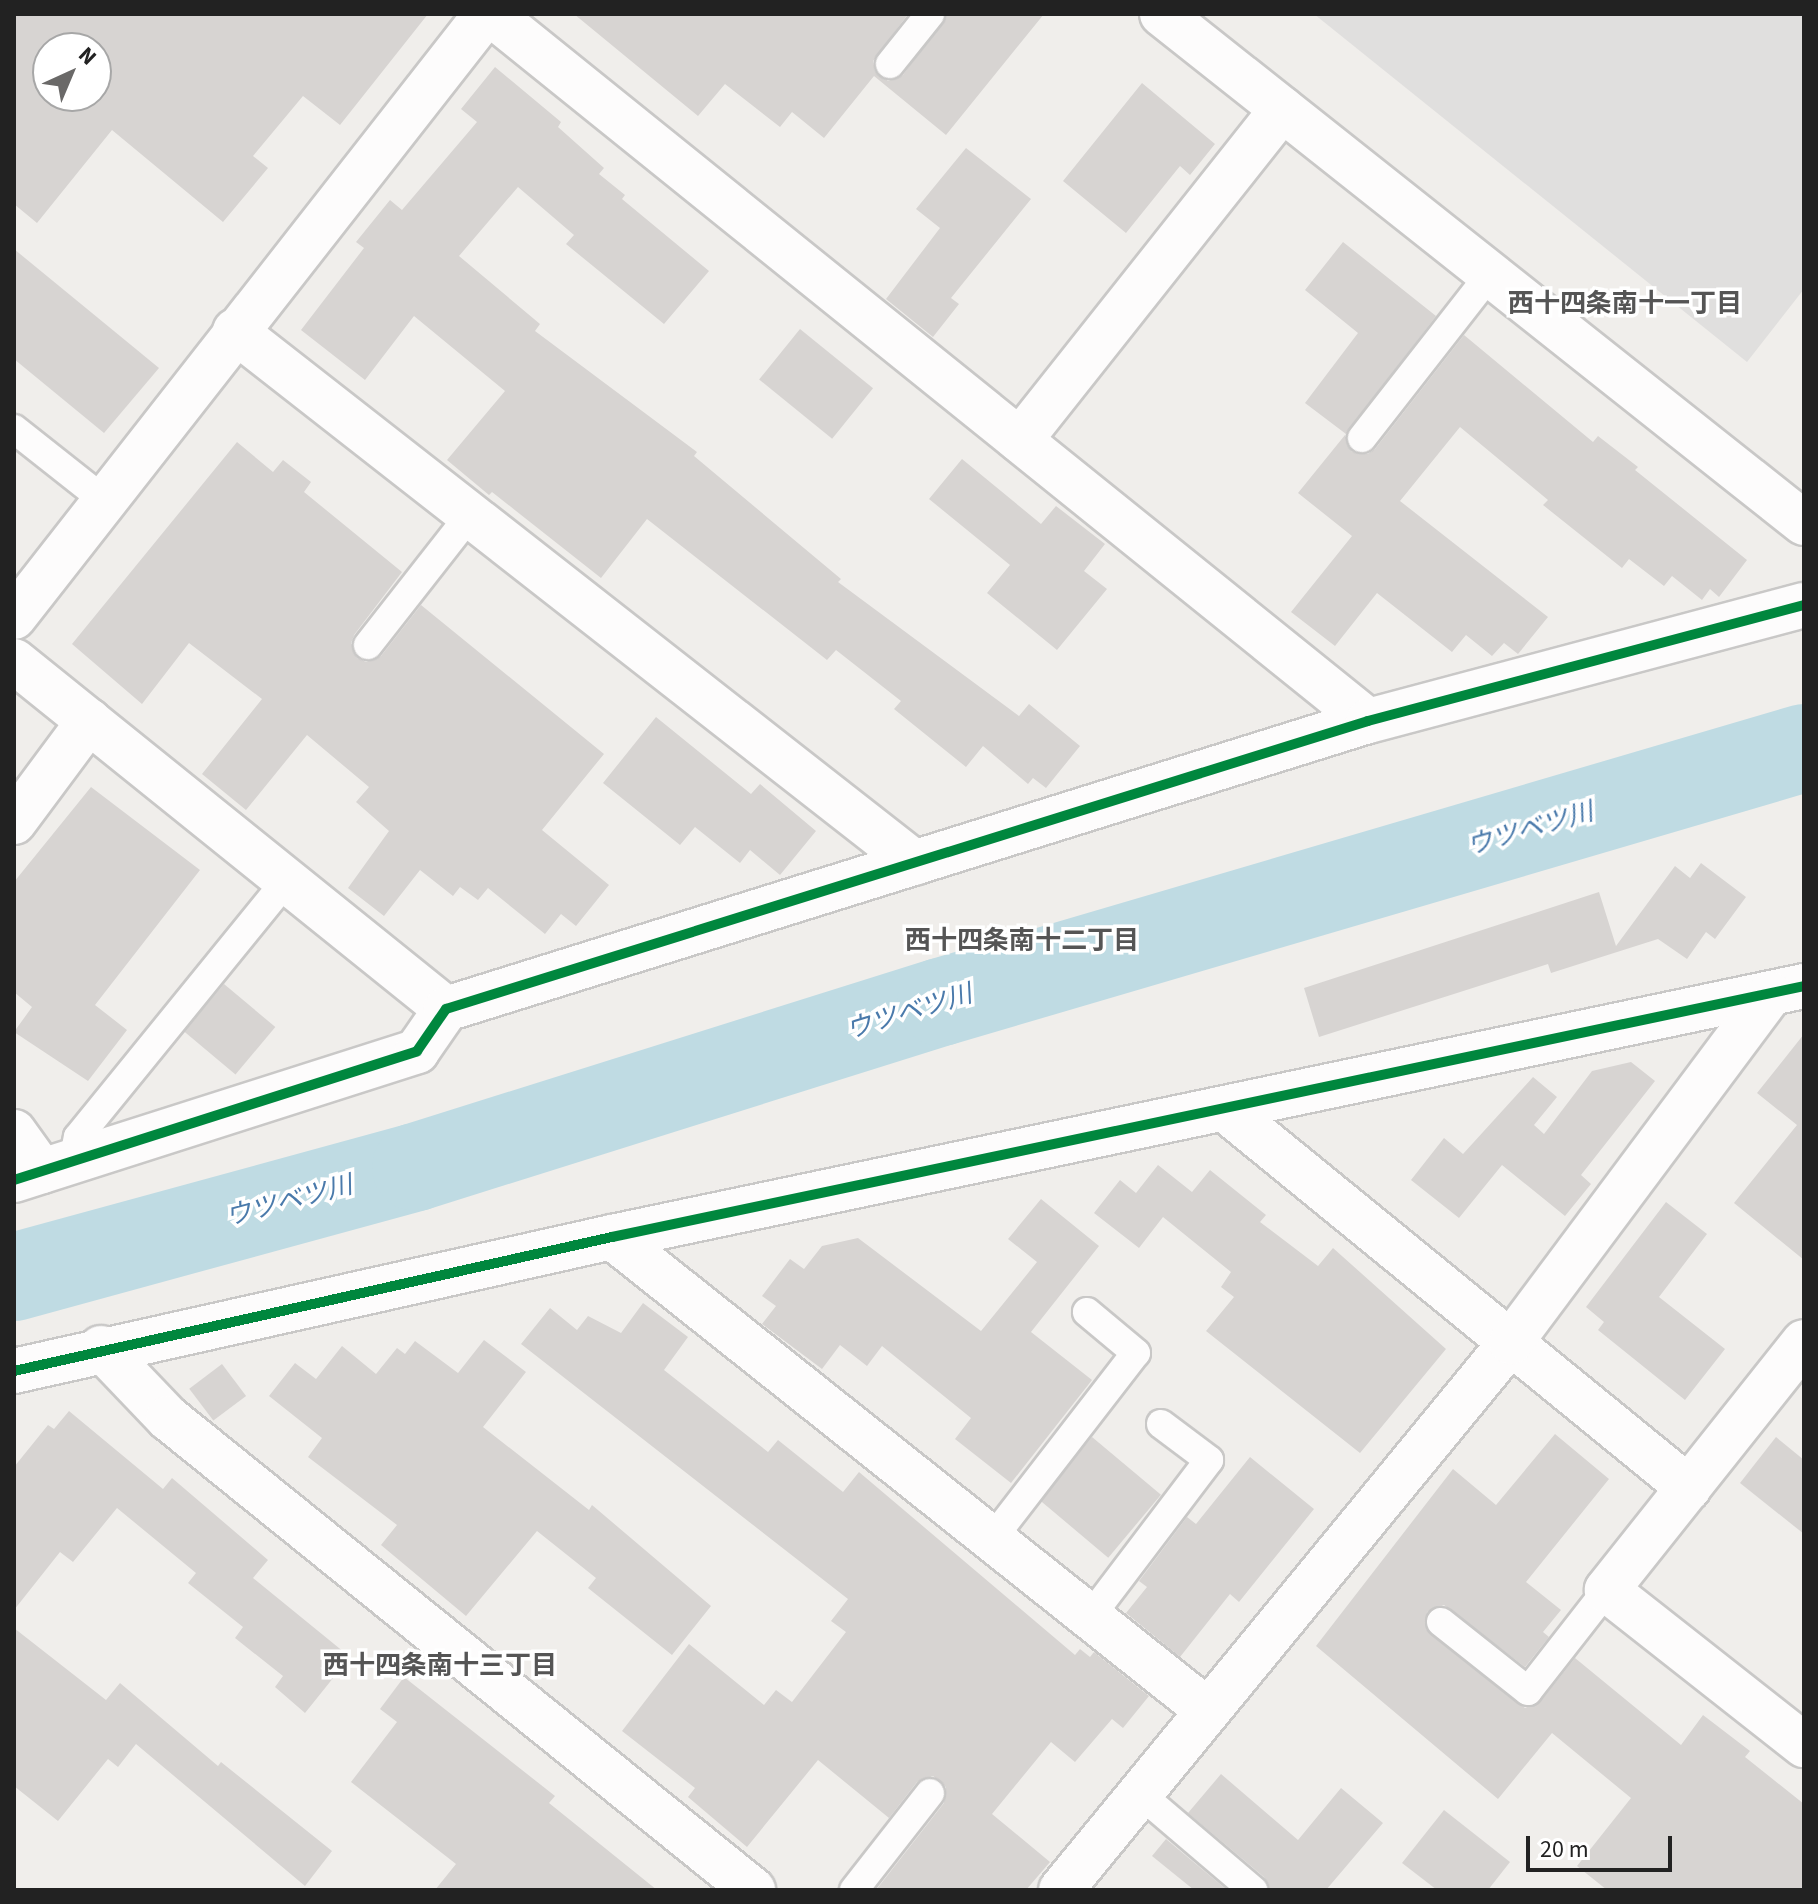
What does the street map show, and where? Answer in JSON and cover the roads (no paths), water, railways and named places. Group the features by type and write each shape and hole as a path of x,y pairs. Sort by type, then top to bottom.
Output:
{"street":[{"path":"14,617 235,331 488,14 1368,721"},
{"path":"1162,14 1804,523"},
{"path":"1020,440 1282,109"},
{"path":"235,331 915,863"},
{"path":"14,1132 43,1171 417,1051 446,1009 1368,721 1804,605"},
{"path":"14,661 446,1009"},
{"path":"14,822 89,721"},
{"path":"14,1371 101,1348 612,1237 1227,1111 1787,990"},
{"path":"1061,1890 1511,1342 1787,990"},
{"path":"1227,1111 1689,1488"},
{"path":"612,1237 1207,1710"},
{"path":"1804,1342 1607,1590 1804,1745"},
{"path":"101,1348 168,1418 753,1890"}],"lane":[{"path":"890,64 930,14"},
{"path":"1362,438 1490,274"},
{"path":"14,429 104,500"},
{"path":"368,645 470,515"},
{"path":"43,1171 78,1137 286,881"},
{"path":"992,1539 1136,1353 1087,1312"},
{"path":"1090,1617 1209,1460 1161,1424"},
{"path":"1441,1622 1528,1691 1607,1590"},
{"path":"854,1890 930,1793"},
{"path":"1139,1793 1253,1890"}],"waterway":[{"name":"ウツベツ川","path":"14,1277 416,1167 941,1002 1804,748"}],"district":[{"name":"西十四条南十一丁目","path":"1625,304"},
{"name":"西十四条南十二丁目","path":"1022,941"},
{"name":"西十四条南十三丁目","path":"440,1666"}]}
